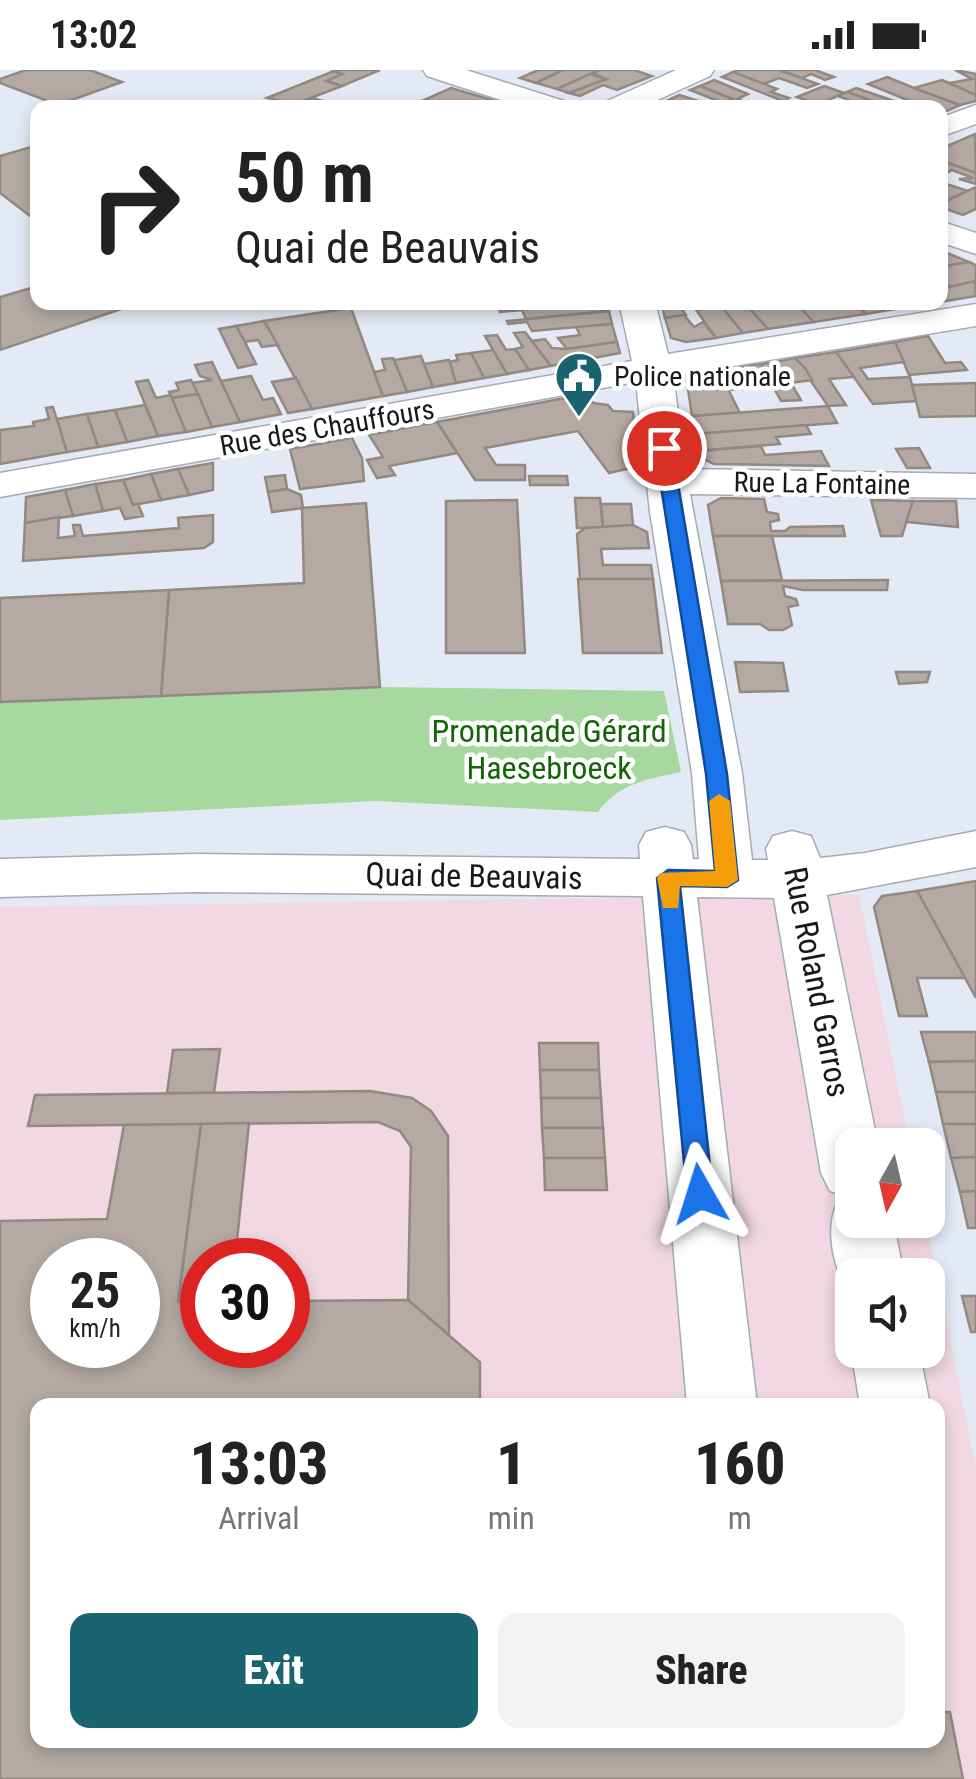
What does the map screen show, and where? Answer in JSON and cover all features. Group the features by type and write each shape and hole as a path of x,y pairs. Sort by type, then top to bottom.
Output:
{"street":[{"path":"437,70 533,100"},
{"path":"633,100 700,70"},
{"path":"948,125 976,114"},
{"path":"948,234 976,244"},
{"path":"640,310 653,368 667,481 717,774 725,862"},
{"name":"Rue des Chauffours","path":"0,485 976,314"},
{"name":"Rue La Fontaine","path":"667,481 976,486"},
{"name":"Quai de Beauvais","path":"0,877 666,862 795,864 865,872 960,851"},
{"path":"666,862 721,1398"},
{"name":"Rue Roland Garros","path":"795,864 844,1128"},
{"path":"888,1368 894,1398"}],"shaded area":[{"path":"859,894 907,1128 835,1128 835,1238 930,1238 934,1258 835,1258 835,1368 945,1368 945,1314 976,1467 976,1779 0,1779 0,907"}],"green space":[{"name":"Promenade Gérard Haesebroeck","path":"380,687 664,691 681,772 625,788 598,812 375,801 0,820 0,702"}],"building":[{"path":"26,70 90,70 122,82 72,100 45,100 0,83 0,79"},
{"path":"338,70 380,70 342,86 326,81 342,74 334,71"},
{"path":"538,70 563,70 536,83 520,78"},
{"path":"563,70 600,70 557,89 536,83"},
{"path":"600,70 634,70 652,76 617,90 603,85 580,96 569,93 606,79 593,74"},
{"path":"779,70 818,84 807,88 779,78 764,84 733,72"},
{"path":"779,70 815,70 834,77 825,80 811,74 802,78"},
{"path":"955,70 976,74 976,95 949,83 972,79"},
{"path":"334,71 342,74 326,81 342,86 305,100 267,98"},
{"path":"733,72 777,89 771,92 789,98 780,100 722,77"},
{"path":"590,74 606,79 569,93 557,89"},
{"path":"887,77 947,100 907,100 868,84"},
{"path":"714,80 748,94 740,100 730,100 700,86"},
{"path":"942,80 976,95 976,101 960,105 914,88"},
{"path":"700,86 733,99 715,100 690,90"},
{"path":"824,86 844,93 829,100 797,97"},
{"path":"451,88 492,100 424,100"},
{"path":"856,88 891,100 869,100 847,92"},
{"path":"847,92 869,100 849,100 838,96"},
{"path":"679,95 695,100 668,100"},
{"path":"975,134 976,173 948,163 948,146"},
{"path":"30,147 30,216 0,193 0,156"},
{"path":"948,163 976,173 976,184 959,179 973,178 952,170 948,172"},
{"path":"948,185 968,191 948,200"},
{"path":"976,187 976,209 963,215 948,210 948,200"},
{"path":"948,253 969,262 948,266"},
{"path":"969,262 976,265 976,282 948,285 948,266"},
{"path":"975,281 976,296 948,301 948,287"},
{"path":"30,288 30,310 118,310 0,350 0,297"},
{"path":"352,310 383,396 312,409 264,321"},
{"path":"522,310 609,311 526,319"},
{"path":"663,310 683,310 686,315 665,318"},
{"path":"696,310 724,310 743,333 716,338"},
{"path":"724,310 751,310 768,329 743,333"},
{"path":"751,310 803,310 814,322 768,329"},
{"path":"803,310 862,310 866,314 814,322"},
{"path":"609,311 612,324 532,331 527,322 507,321"},
{"path":"684,315 694,327 703,322 716,338 686,342 671,338 665,318"},
{"path":"264,321 278,345 262,347 258,340 245,342 236,326"},
{"path":"612,324 617,342 567,349 558,338 580,335 576,327"},
{"path":"236,326 256,364 238,368 219,329"},
{"path":"525,332 551,366 529,370 515,349 523,347 514,333"},
{"path":"497,335 506,350 515,349 529,370 507,374 485,336"},
{"path":"928,336 945,363 961,362 967,370 909,375 895,342"},
{"path":"545,339 552,348 567,349 617,342 620,353 551,366 532,341"},
{"path":"895,342 904,362 860,368 868,379 910,377 916,401 873,404 836,352"},
{"path":"493,350 507,374 484,378 471,353"},
{"path":"836,352 854,377 829,379 846,405 828,406 795,358"},
{"path":"471,353 484,378 456,383 449,362 458,360 456,355"},
{"path":"421,356 433,387 407,392 394,360"},
{"path":"393,358 407,392 383,396 374,372 385,370 382,359"},
{"path":"795,358 812,380 791,383 775,362"},
{"path":"449,360 456,383 433,387 424,364"},
{"path":"212,362 240,422 212,427 192,383 212,380 200,376 195,365"},
{"path":"775,362 801,400 781,401 761,364"},
{"path":"761,364 772,385 751,387 740,367"},
{"path":"740,367 751,387 729,390 719,371"},
{"path":"719,371 740,413 692,416 686,376"},
{"path":"251,376 263,400 273,398 281,414 240,422 221,381"},
{"path":"296,378 312,409 288,413 272,382"},
{"path":"148,380 156,398 171,395 186,432 158,436 136,382"},
{"path":"191,380 198,394 172,398 169,392 179,390 176,383"},
{"path":"976,383 976,416 920,417 912,385"},
{"path":"198,394 212,427 186,432 172,398"},
{"path":"587,394 593,403 608,405 613,411 633,412 639,466 609,473 578,431 485,448 496,465 525,465 525,480 475,480 437,422"},
{"path":"145,405 158,436 127,442 115,410"},
{"path":"828,406 837,423 696,434 692,416"},
{"path":"53,407 67,452 0,464 0,430 34,426 33,422 49,419 46,408"},
{"path":"115,410 127,442 98,447 87,414"},
{"path":"87,414 98,447 67,452 57,419"},
{"path":"437,422 457,453 389,466 395,475 377,478 367,460 383,457 369,435"},
{"path":"806,425 811,434 776,437 780,444 698,451 696,434"},
{"path":"352,438 362,458 364,481 300,489 290,449"},
{"path":"761,446 765,455 821,451 829,466 714,464 699,457 698,451"},
{"path":"919,448 930,468 907,468 896,449"},
{"path":"213,463 213,490 189,495 178,469"},
{"path":"178,469 189,495 161,500 151,474"},
{"path":"151,474 161,500 133,505 123,480"},
{"path":"285,475 287,489 268,492 265,477"},
{"path":"529,476 567,476 568,485 530,485"},
{"path":"123,480 133,505 138,504 143,516 125,519 120,508 103,511 95,484"},
{"path":"95,484 103,511 73,516 65,490"},
{"path":"287,489 301,495 303,508 272,512 268,492"},
{"path":"65,490 73,516 25,523 26,497"},
{"path":"575,498 600,498 603,527 577,528"},
{"path":"721,498 764,499 767,512 778,514 779,520 770,522 771,531 843,526 845,536 713,536 708,505"},
{"path":"517,500 525,653 446,653 446,501"},
{"path":"871,500 913,501 902,536 881,536"},
{"path":"913,501 956,501 958,527 906,522"},
{"path":"366,503 380,687 161,696 169,590 304,583 302,508"},
{"path":"601,504 631,504 633,525 603,527"},
{"path":"213,515 213,542 204,548 23,561 25,523 59,517 58,538 75,536 73,525 80,525 83,536 179,528 178,518"},
{"path":"633,525 647,532 649,548 601,549 603,565 651,565 653,579 580,579 577,534 585,528"},
{"path":"713,536 772,536 782,580 721,581"},
{"path":"578,579 653,579 662,653 583,653"},
{"path":"888,580 887,590 803,590 783,586 785,596 796,599 798,605 788,607 792,625 783,630 769,630 760,624 728,624 721,581"},
{"path":"169,590 161,696 0,702 0,598"},
{"path":"735,662 783,663 788,691 740,692"},
{"path":"896,672 930,672 927,682 899,684"},
{"path":"976,881 976,998 917,891"},
{"path":"917,891 965,978 917,978 927,1016 899,1016 874,907 882,896"},
{"path":"921,1032 976,1032 976,1061 929,1062"},
{"path":"539,1043 598,1043 599,1070 540,1070"},
{"path":"220,1049 214,1093 167,1093 173,1050"},
{"path":"976,1061 976,1092 936,1092 929,1062"},
{"path":"540,1070 599,1070 601,1098 541,1098"},
{"path":"370,1091 412,1098 431,1111 448,1136 449,1335 408,1300 411,1147 400,1131 378,1122 28,1126 35,1095"},
{"path":"936,1092 976,1092 976,1124 943,1124"},
{"path":"541,1098 601,1098 603,1128 542,1128"},
{"path":"249,1123 237,1238 186,1238 201,1124"},
{"path":"201,1124 186,1238 180,1238 180,1368 310,1368 310,1301 408,1300 480,1362 480,1398 30,1398 30,1748 945,1748 945,1712 950,1712 963,1779 0,1779 0,1221 107,1219 124,1125"},
{"path":"943,1124 976,1124 976,1157 951,1158"},
{"path":"542,1128 603,1128 605,1158 544,1158"},
{"path":"976,1157 976,1191 960,1192 951,1158"},
{"path":"544,1158 605,1158 607,1190 545,1190"},
{"path":"976,1191 976,1228 968,1228 960,1192"},
{"path":"962,1296 976,1296 976,1332 971,1332"}],"slow traffic":[{"path":"671,903 668,878 727,880 719,801"}],"place":[{"name":"Police nationale","path":"579,418"}],"route":[{"path":"664,448 671,512 717,774 727,880 668,878 700,1194"}]}
